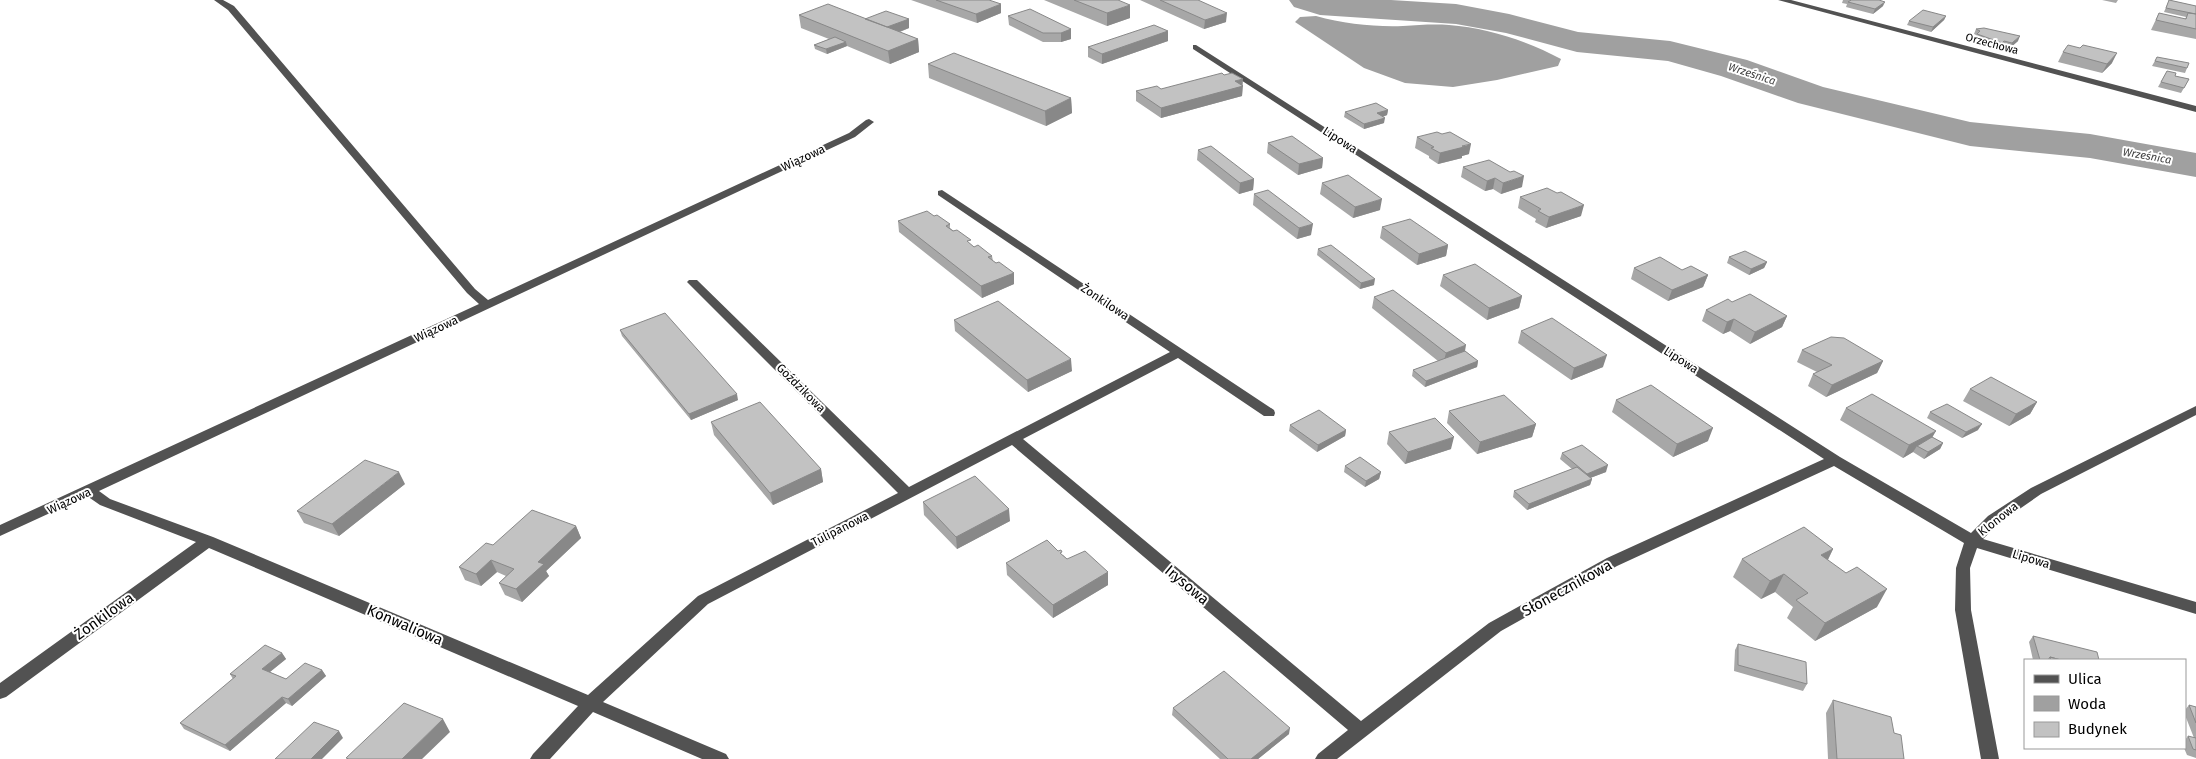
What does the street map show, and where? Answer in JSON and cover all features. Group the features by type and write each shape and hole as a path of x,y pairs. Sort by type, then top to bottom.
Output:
{"street":[{"path":"218,0 231,8 274,62 471,291 487,305"},
{"name":"Orzechowa","path":"1782,0 2196,109"},
{"name":"Lipowa","path":"1196,47 1835,460 1972,541 2196,608"},
{"name":"Wiązowa","path":"0,531 90,491 852,135 869,122"},
{"name":"Żonkilowa","path":"942,193 1269,413"},
{"name":"Goździkowa","path":"693,282 908,494"},
{"name":"Tulipanowa","path":"539,759 590,704 703,600 1180,352"},
{"name":"Klonowa","path":"1990,759 1963,610 1964,568 1972,541 1993,520 2036,491 2196,410"},
{"name":"Irysowa","path":"1014,439 1360,730"},
{"name":"Słonecznikowa","path":"1324,759 1495,627 1612,562 1835,460"},
{"name":"Konwaliowa","path":"90,491 104,502 208,540 720,759"},
{"name":"Żonkilowa","path":"0,692 208,540"}],"water":[{"path":"1316,16 1348,23 1371,25 1443,25 1478,29 1521,41 1561,59 1558,66 1497,80 1453,87 1405,83 1364,68 1295,22 1300,17"}],"building":[{"path":"936,0 989,0 1001,4 976,14"},
{"path":"1074,0 1118,0 1130,5 1107,13"},
{"path":"1160,0 1198,0 1227,13 1205,20"},
{"path":"1851,0 1879,0 1885,2 1875,9 1848,2"},
{"path":"2169,0 2196,6 2196,14 2166,8"},
{"path":"828,4 918,39 888,51 799,15"},
{"path":"1030,9 1071,29 1061,33 1043,33 1008,16"},
{"path":"1923,10 1946,16 1933,27 1909,21"},
{"path":"886,11 909,19 887,27 865,19"},
{"path":"2159,13 2186,19 2188,13 2196,14 2196,29 2156,20"},
{"path":"1154,25 1168,31 1102,54 1088,47"},
{"path":"1984,28 2020,36 2012,43 2004,41 2002,43 1977,34 1980,31 1976,29"},
{"path":"835,37 846,42 826,49 814,45"},
{"path":"2068,45 2080,48 2083,45 2117,53 2107,64 2063,52"},
{"path":"954,53 1071,98 1045,111 928,64"},
{"path":"2157,57 2189,63 2187,68 2155,61"},
{"path":"2167,71 2176,73 2175,76 2189,79 2184,88 2161,82"},
{"path":"1222,73 1224,75 1232,73 1243,79 1235,81 1243,86 1161,108 1136,91 1157,86 1161,89"},
{"path":"1376,103 1388,110 1377,113 1385,118 1364,124 1345,112"},
{"path":"1437,132 1442,134 1450,132 1471,144 1440,153 1417,137"},
{"path":"1292,136 1323,158 1299,164 1268,143"},
{"path":"1211,146 1254,179 1240,183 1198,150"},
{"path":"1489,160 1510,172 1514,171 1524,176 1503,183 1495,178 1487,181 1463,167"},
{"path":"1348,175 1382,199 1355,207 1322,183"},
{"path":"1547,188 1557,193 1561,192 1584,205 1549,217 1538,211 1541,209 1520,197"},
{"path":"1268,190 1313,224 1299,228 1254,194"},
{"path":"927,211 950,224 946,226 953,231 957,230 971,240 967,241 974,247 978,245 992,256 988,257 996,263 999,262 1014,273 981,286 898,221"},
{"path":"1410,219 1448,245 1419,254 1382,227"},
{"path":"1331,245 1375,279 1361,283 1318,249"},
{"path":"1745,251 1767,262 1751,269 1729,257"},
{"path":"1660,257 1682,270 1691,266 1708,275 1672,290 1634,268"},
{"path":"1475,264 1522,296 1489,308 1443,275"},
{"path":"1393,290 1466,345 1446,353 1374,297"},
{"path":"1750,294 1787,316 1755,332 1734,319 1727,322 1706,310 1728,299 1732,302"},
{"path":"998,301 1071,359 1027,380 954,320"},
{"path":"665,313 737,394 689,414 620,330"},
{"path":"1552,318 1607,355 1574,368 1521,331"},
{"path":"1831,337 1844,338 1883,361 1832,385 1813,374 1832,365 1802,350"},
{"path":"1465,351 1478,361 1426,381 1413,370"},
{"path":"1991,377 2037,402 2016,414 1970,389"},
{"path":"1651,385 1713,428 1677,444 1616,400"},
{"path":"1872,394 1936,431 1909,445 1846,408"},
{"path":"1504,395 1536,424 1480,442 1449,411"},
{"path":"760,402 821,469 770,493 711,422"},
{"path":"1947,404 1982,424 1966,432 1930,412"},
{"path":"1319,410 1346,430 1318,445 1290,425"},
{"path":"1435,418 1454,437 1408,452 1389,432"},
{"path":"1932,437 1943,443 1928,452 1917,446"},
{"path":"1582,445 1608,465 1587,474 1562,453"},
{"path":"1360,457 1381,472 1366,481 1345,466"},
{"path":"365,460 399,472 332,524 297,511"},
{"path":"1577,467 1592,479 1529,504 1514,491"},
{"path":"975,476 1009,509 956,537 923,502"},
{"path":"532,510 576,526 538,562 544,564 516,589 499,583 514,569 491,560 476,574 459,567 486,543 493,545"},
{"path":"1804,527 1833,549 1821,555 1846,573 1857,567 1887,589 1825,623 1796,600 1808,593 1784,574 1770,581 1742,559"},
{"path":"1047,540 1058,551 1061,550 1062,552 1060,553 1067,559 1085,551 1108,572 1053,605 1006,563"},
{"path":"2033,636 2097,652 2099,659 2057,659 2050,657 2049,659 2040,659"},
{"path":"1738,644 1806,662 1807,684 1738,665"},
{"path":"265,645 282,653 262,669 286,679 305,663 322,670 288,699 282,697 225,745 180,723 236,676 230,674"},
{"path":"1224,671 1290,728 1251,759 1228,759 1173,708"},
{"path":"1833,700 1891,717 1894,733 1901,735 1904,759 1837,759"},
{"path":"404,703 443,719 402,759 346,758"},
{"path":"2189,705 2196,707 2196,723"},
{"path":"314,722 339,731 311,759 275,759"},
{"path":"2188,736 2196,738 2196,750 2193,749"}],"waterway":[{"name":"Wrześnica","path":"1305,0 1320,5 1456,14 1509,24 1577,42 1670,51 1734,68 1811,95 1970,134 2090,146 2196,165"}]}
